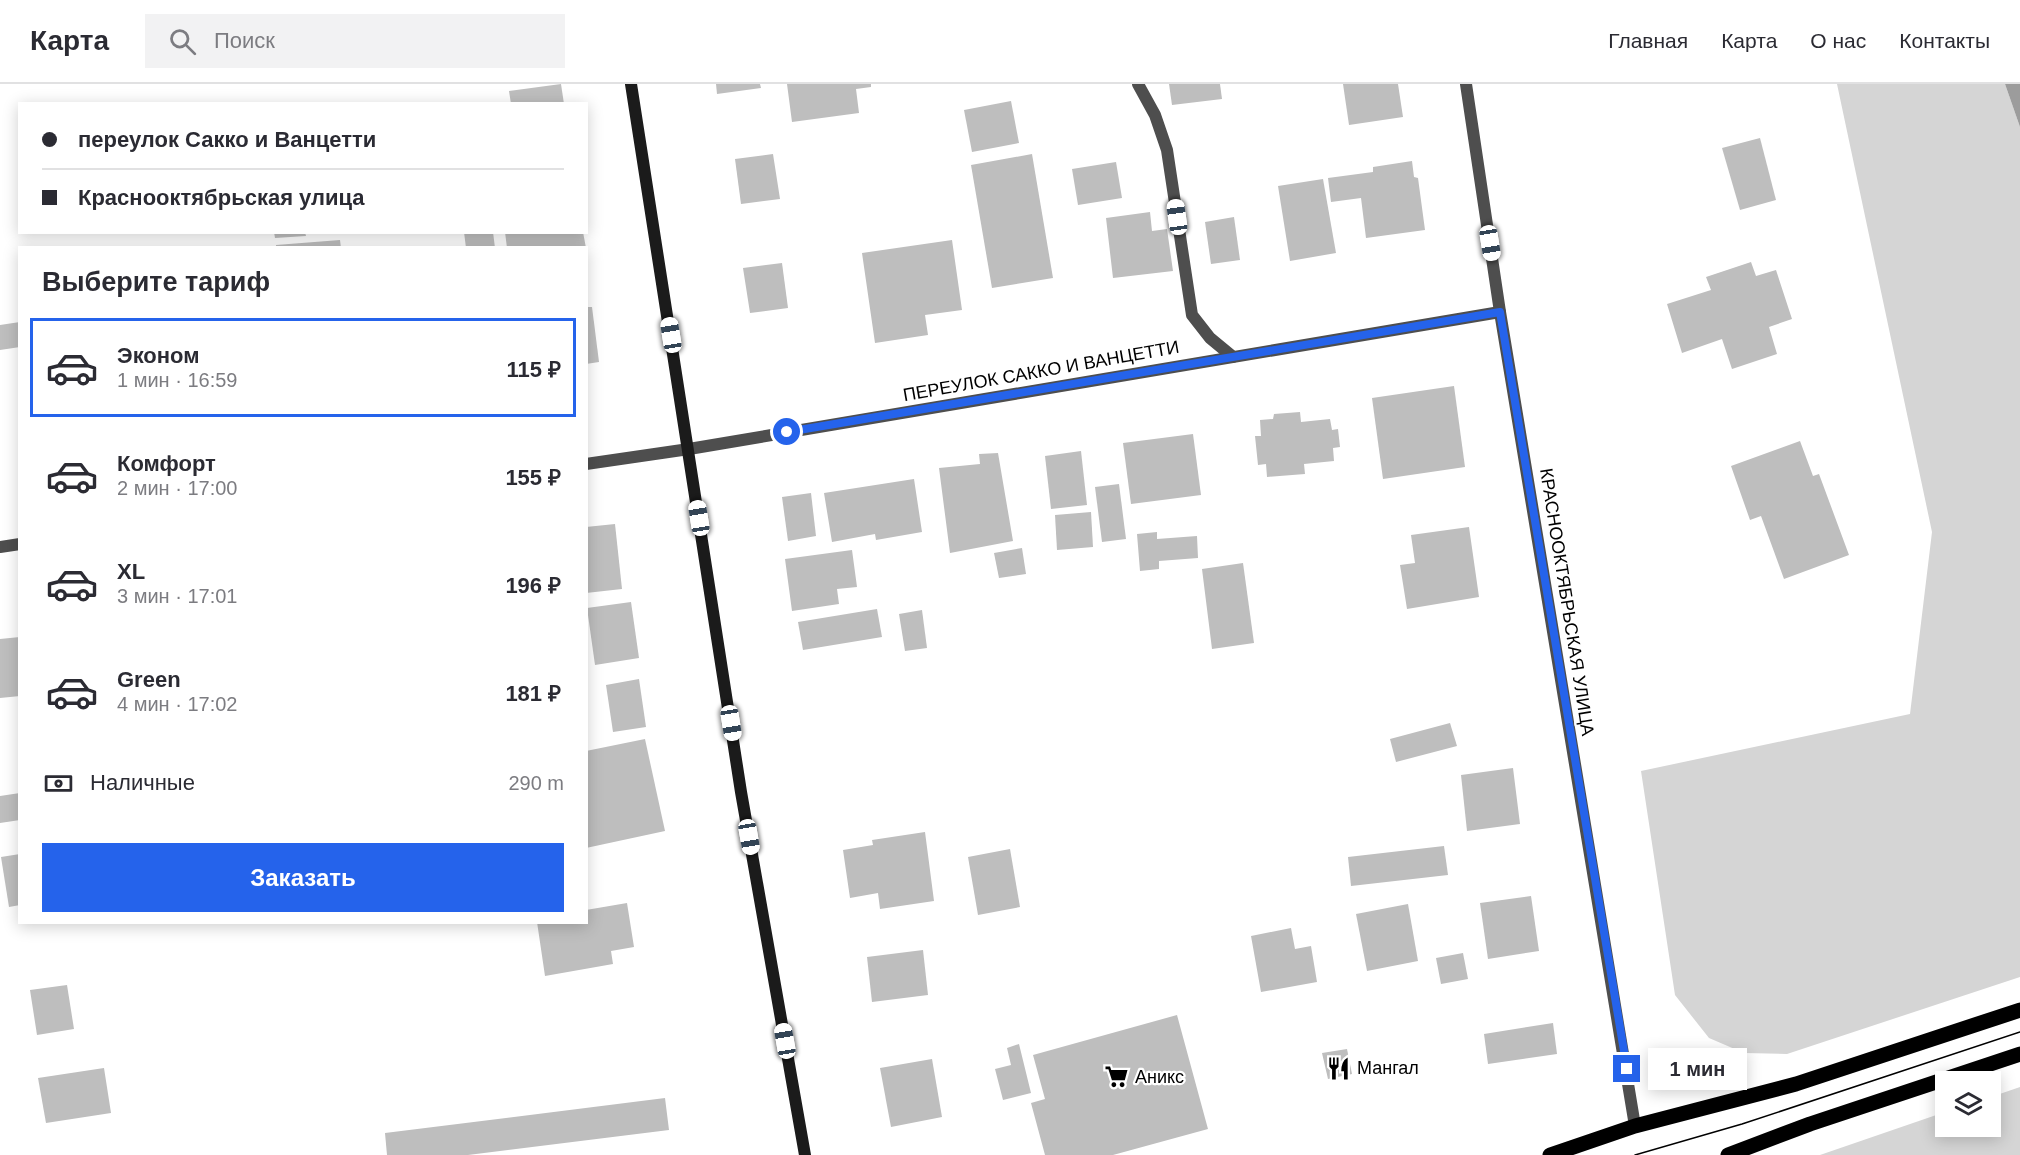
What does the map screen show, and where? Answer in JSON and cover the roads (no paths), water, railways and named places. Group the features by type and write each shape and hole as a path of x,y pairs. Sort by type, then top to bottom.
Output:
{"main road":[{"path":"631,84 741,792 805,1155"},
{"path":"1550,1155 1635,1126 1796,1084 2020,1010"},
{"path":"1728,1155 1810,1124 2020,1054"}],"street":[{"path":"1138,84 1155,115 1167,150 1192,315 1210,338 1233,357"},
{"name":"КРАСНООКТЯБРЬСКАЯ УЛИЦА","path":"1466,84 1500,312 1635,1126"},
{"name":"ПЕРЕУЛОК САККО И ВАНЦЕТТИ","path":"588,464 689,449 1500,312"},
{"path":"0,547 18,544"}],"tram line":[{"path":"1635,1155 1742,1124 2020,1032"}],"place":[{"name":"Мангал","path":"1339,1068"},
{"name":"Аникс","path":"1117,1077"}]}
